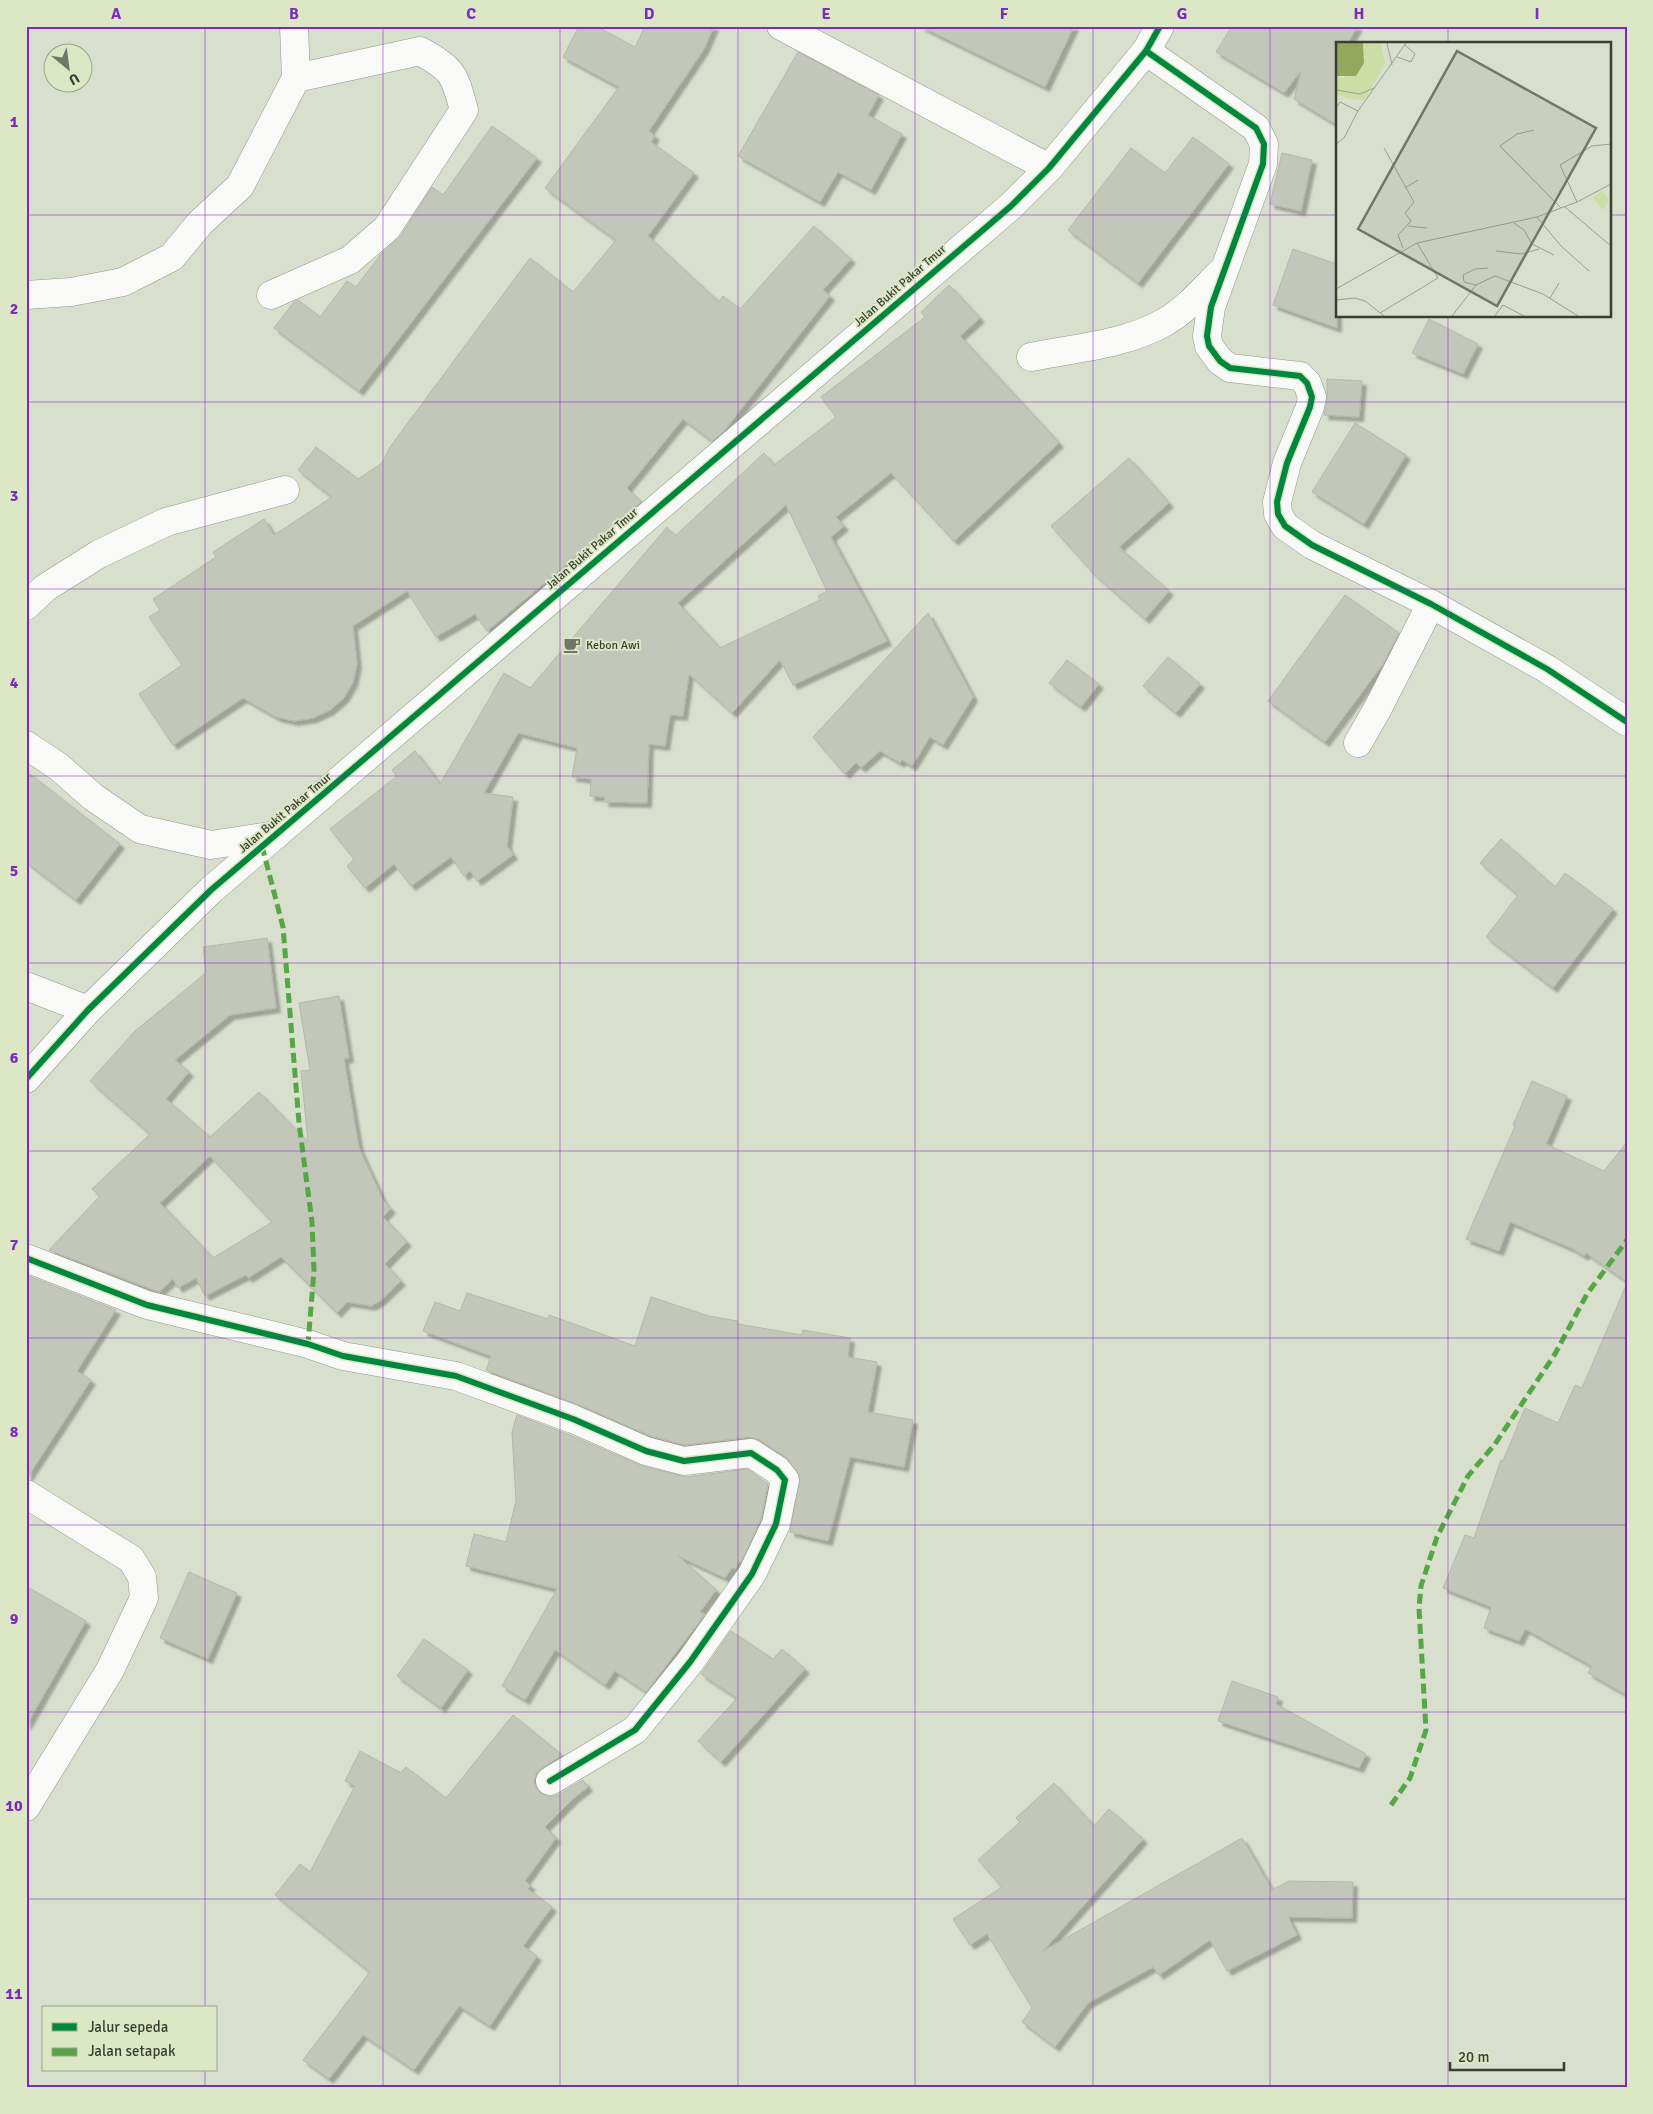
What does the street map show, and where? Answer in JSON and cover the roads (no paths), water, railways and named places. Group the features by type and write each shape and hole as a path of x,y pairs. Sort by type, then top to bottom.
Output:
{"street":[{"path":"26,295 71,292 123,282 172,257 200,223 240,186 296,78 294,26"},
{"path":"781,26 1049,168"},
{"name":"Jalan Bukit Pakar Tmur","path":"26,1079 88,1010 212,890 1011,206 1049,168 1146,50 1160,26"},
{"path":"1146,50 1256,128 1264,144 1263,164 1211,307 1207,336 1209,346 1220,361 1230,368 1300,376 1307,383 1312,396 1287,463 1277,502 1278,514 1285,526 1312,545 1431,604 1547,668 1627,722"},
{"path":"270,295 350,260 387,228 464,110 455,77 442,63 420,51 296,78"},
{"path":"1031,357 1132,337 1166,322 1188,304 1226,266"},
{"path":"26,606 45,588 99,554 166,522 285,490"},
{"path":"1358,743 1431,604"},
{"path":"26,745 59,767 93,797 140,829 211,845 276,835"},
{"path":"26,986 88,1010"},
{"path":"26,1258 147,1305 308,1344 343,1356 456,1376 573,1419 646,1451 684,1461 752,1453 777,1470 785,1480 776,1524 752,1574 690,1662 635,1730 550,1781"},
{"path":"26,1494 131,1558 142,1577 144,1598 110,1670 26,1807"}],"place":[{"name":"Kebon Awi","path":"572,645"}]}
